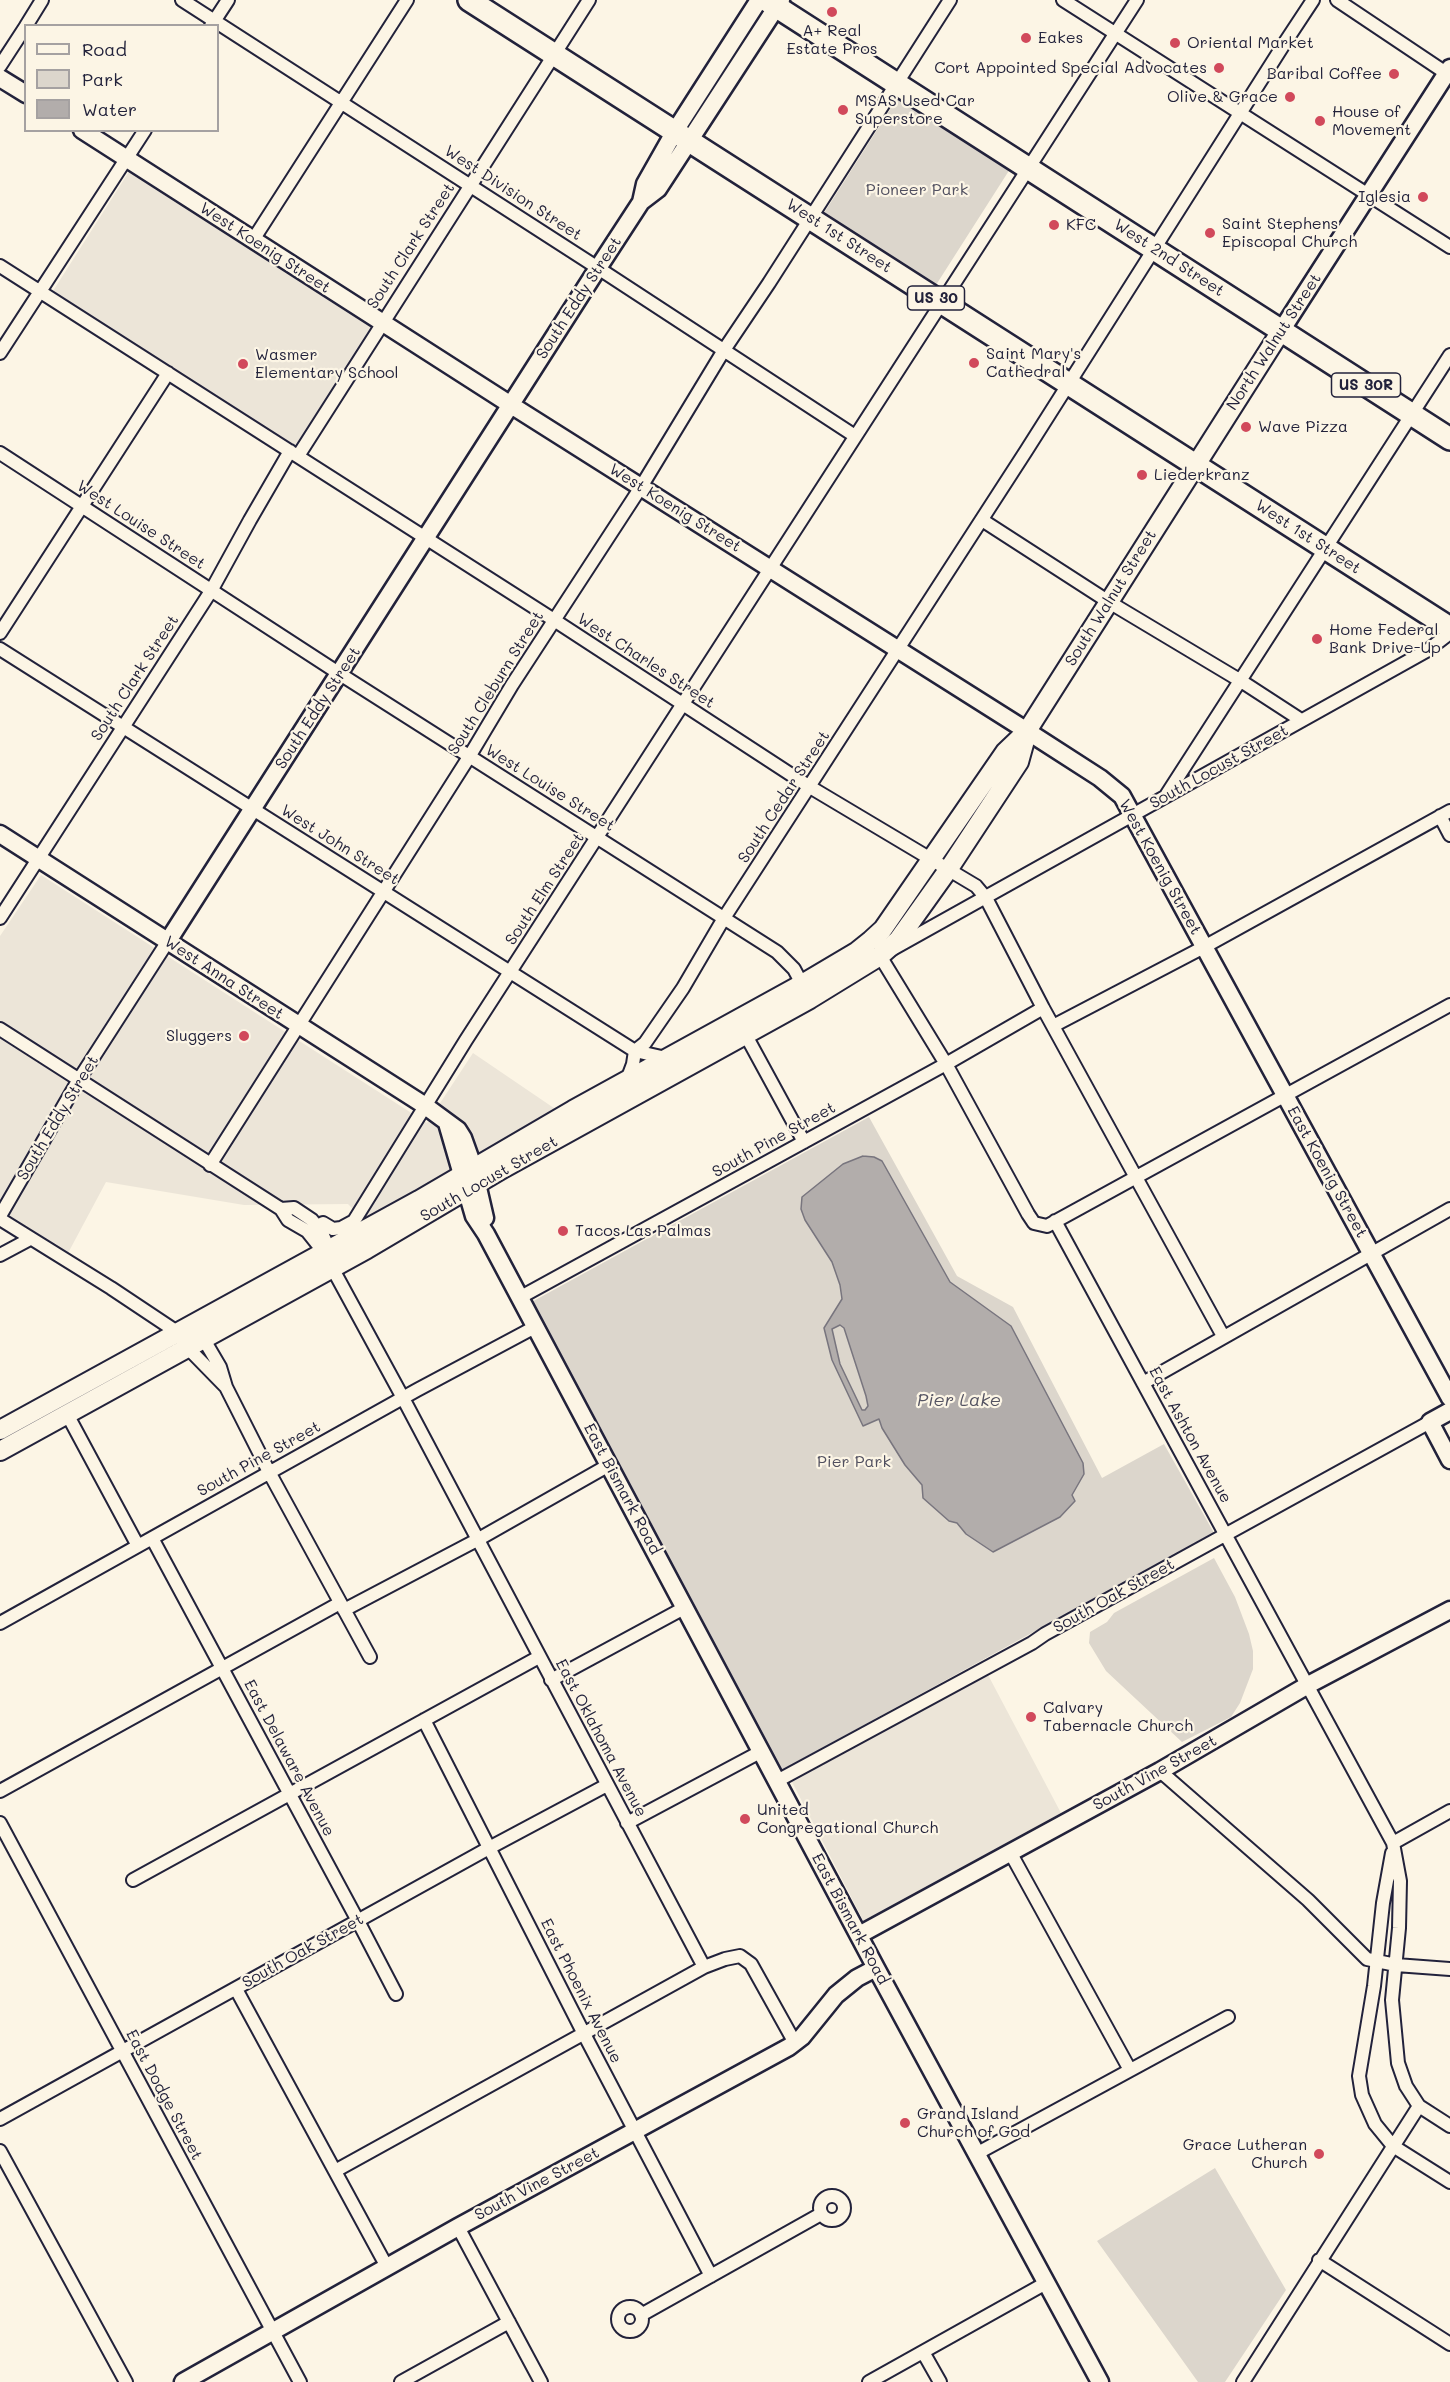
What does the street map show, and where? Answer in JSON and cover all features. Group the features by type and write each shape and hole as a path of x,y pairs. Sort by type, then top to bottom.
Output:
{"highway":[{"name":"West 1st Street","path":"469,0 1450,628"},
{"name":"West 2nd Street","path":"771,2 1450,438"}],"main road":[{"name":"North Walnut Street","path":"1196,465 1281,331"},
{"name":"South Walnut Street","path":"931,860 1005,752 1027,731 1196,465"},
{"name":"South Walnut Street","path":"948,870 1019,762 1027,731"},
{"name":"South Locust Street","path":"0,1451 67,1414 181,1340 203,1338 468,1170 666,1058 741,1027 802,984 856,952 883,929 931,860"},
{"name":"South Locust Street","path":"0,1430 181,1340 328,1259 471,1189 741,1027 880,956 898,940 948,870"}],"street":[{"path":"27,24 42,0"},
{"name":"West Division Street","path":"182,0 213,23"},
{"path":"213,23 228,0"},
{"path":"253,240 407,0"},
{"name":"South Clark Street","path":"0,918 211,591 249,520 382,323 589,0"},
{"name":"South Cleburn Street","path":"210,1165 469,757 512,685 641,487 724,350 950,0"},
{"path":"1063,0 1450,247"},
{"path":"855,436 1137,0"},
{"path":"1337,0 1448,70"},
{"name":"South Eddy Street","path":"0,1217 78,1081 641,202 645,184 683,135 771,2"},
{"path":"1301,720 1241,681 1109,602 982,520 1311,2"},
{"name":"West Division Street","path":"219,27 470,185 855,436"},
{"path":"0,66 24,29"},
{"name":"North Walnut Street","path":"1281,331 1448,70"},
{"path":"0,78 24,93"},
{"name":"West Koenig Street","path":"85,132 1100,778 1122,796 1204,947"},
{"path":"0,353 144,132"},
{"name":"West Charles Street","path":"0,266 427,538 810,787 976,886 986,898"},
{"path":"1164,797 1450,355"},
{"path":"0,633 168,373"},
{"name":"South Elm Street","path":"317,1226 323,1223 333,1229 341,1228 354,1221 424,1105 855,436"},
{"name":"West Louise Street","path":"0,453 469,757 777,952 794,969 802,984"},
{"name":"South Cedar Street","path":"627,1080 635,1051 645,1043 671,1005 724,918 982,520"},
{"name":"South Locust Street","path":"880,956 1428,650 1450,633"},
{"name":"West John Street","path":"0,649 635,1051 666,1058"},
{"path":"1053,1026 1204,947 1445,813 1450,835"},
{"name":"West Anna Street","path":"0,834 424,1105 458,1130 463,1138 474,1216 486,1234"},
{"path":"986,898 1043,1008 1223,1336"},
{"name":"East Koenig Street","path":"1204,947 1450,1398"},
{"path":"880,956 946,1064 1034,1223 1047,1226 1450,1005"},
{"name":"South Pine Street","path":"519,1298 946,1064 1043,1008"},
{"path":"741,1027 804,1142"},
{"path":"0,1029 281,1209 288,1220 307,1231 328,1259"},
{"path":"281,1209 294,1208 317,1226 325,1240 328,1259"},
{"path":"1143,1383 1450,1209"},
{"path":"0,1217 30,1239 111,1288 181,1340 226,1387"},
{"name":"East Ashton Avenue","path":"1054,1221 1394,1843 1400,1881 1392,2000 1398,2063 1406,2086 1419,2106"},
{"name":"East Bismark Road","path":"486,1234 876,1968 1100,2382"},
{"path":"0,1255 30,1239"},
{"name":"East Oklahoma Avenue","path":"328,1259 704,1967"},
{"name":"South Pine Street","path":"2,1618 138,1546 535,1327"},
{"path":"203,1338 220,1367 226,1387 269,1473 370,1658"},
{"name":"South Oak Street","path":"777,1781 1032,1643 1450,1411"},
{"path":"67,1414 138,1546"},
{"path":"1430,1422 1450,1460"},
{"path":"0,1791 222,1668 477,1540 609,1465"},
{"name":"East Delaware Avenue","path":"152,1538 396,1995"},
{"path":"551,1680 686,1607"},
{"name":"South Vine Street","path":"859,1935 1160,1771 1308,1685 1450,1610"},
{"path":"134,1880 539,1657"},
{"name":"East Phoenix Avenue","path":"424,1720 584,2034 711,2276"},
{"path":"627,1823 762,1751"},
{"path":"1160,1771 1308,1900 1367,1959 1396,1965 1450,1969"},
{"name":"South Oak Street","path":"0,2119 607,1785"},
{"path":"1450,1811 1394,1843 1383,1903 1377,1961 1359,2076 1362,2095 1375,2124 1393,2146 1450,2182"},
{"name":"East Dodge Street","path":"0,1823 300,2382"},
{"path":"1010,1852 1130,2070"},
{"path":"335,2171 704,1967 740,1956 751,1964 795,2043"},
{"name":"South Vine Street","path":"183,2382 458,2227 795,2043 818,2019 836,1995 857,1978 876,1968"},
{"path":"236,1989 387,2267"},
{"path":"976,2154 1228,2017"},
{"path":"1243,2382 1419,2106 1450,2126"},
{"path":"0,2151 126,2382"},
{"path":"642,2315 821,2214"},
{"path":"458,2227 541,2382"},
{"path":"1319,2260 1450,2344"},
{"path":"869,2382 1046,2283"},
{"path":"401,2382 509,2322"},
{"path":"923,2352 940,2382"}],"shaded area":[{"path":"130,170 374,323 296,448 53,291"},
{"path":"41,875 427,1123 473,1053 573,1121 377,1234 348,1204 244,1205 106,1182 67,1255 0,1212 0,936"},
{"path":"987,1673 1061,1813 864,1922 792,1782"}],"green space":[{"name":"Pioneer Park","path":"898,97 1010,169 936,285 824,213"},
{"name":"Pier Park","path":"869,1117 957,1276 1013,1307 1102,1478 1164,1444 1214,1533 780,1771 528,1304"},
{"path":"1214,1558 1235,1597 1249,1634 1253,1651 1253,1669 1240,1703 1231,1717 1182,1742 1106,1671 1089,1643 1090,1632 1107,1622 1114,1613"},
{"path":"1215,2168 1286,2290 1225,2382 1198,2382 1097,2241"}],"water":[{"name":"Pier Lake","path":"863,1156 874,1157 882,1161 950,1282 1011,1326 1083,1463 1084,1474 1072,1495 1075,1501 1060,1517 993,1552 966,1534 957,1523 949,1521 923,1498 922,1485 905,1465 882,1428 879,1419 863,1426 832,1360 824,1328 842,1299 840,1285 832,1262 805,1220 801,1209 802,1197 843,1164","holes":["840,1325 844,1328 866,1396 868,1406 865,1410 862,1410 840,1364 832,1329"]}],"place":[{"name":"A+ Real Estate Pros","path":"832,12"},
{"name":"Eakes","path":"1026,38"},
{"name":"Oriental Market","path":"1175,43"},
{"name":"Cort Appointed Special Advocates","path":"1219,68"},
{"name":"Baribal Coffee","path":"1394,74"},
{"name":"Olive & Grace","path":"1290,97"},
{"name":"MSAS Used Car Superstore","path":"843,110"},
{"name":"House of Movement","path":"1320,121"},
{"name":"Iglesia","path":"1423,197"},
{"name":"KFC","path":"1054,225"},
{"name":"Saint Stephens Episcopal Church","path":"1210,233"},
{"name":"Saint Mary's Cathedral","path":"974,363"},
{"name":"Wasmer Elementary School","path":"243,364"},
{"name":"Wave Pizza","path":"1246,427"},
{"name":"Liederkranz","path":"1142,475"},
{"name":"Home Federal Bank Drive-Up","path":"1317,639"},
{"name":"Sluggers","path":"244,1036"},
{"name":"Tacos Las Palmas","path":"563,1231"},
{"name":"Calvary Tabernacle Church","path":"1031,1717"},
{"name":"United Congregational Church","path":"745,1819"},
{"name":"Grand Island Church of God","path":"905,2123"},
{"name":"Grace Lutheran Church","path":"1319,2154"}]}
